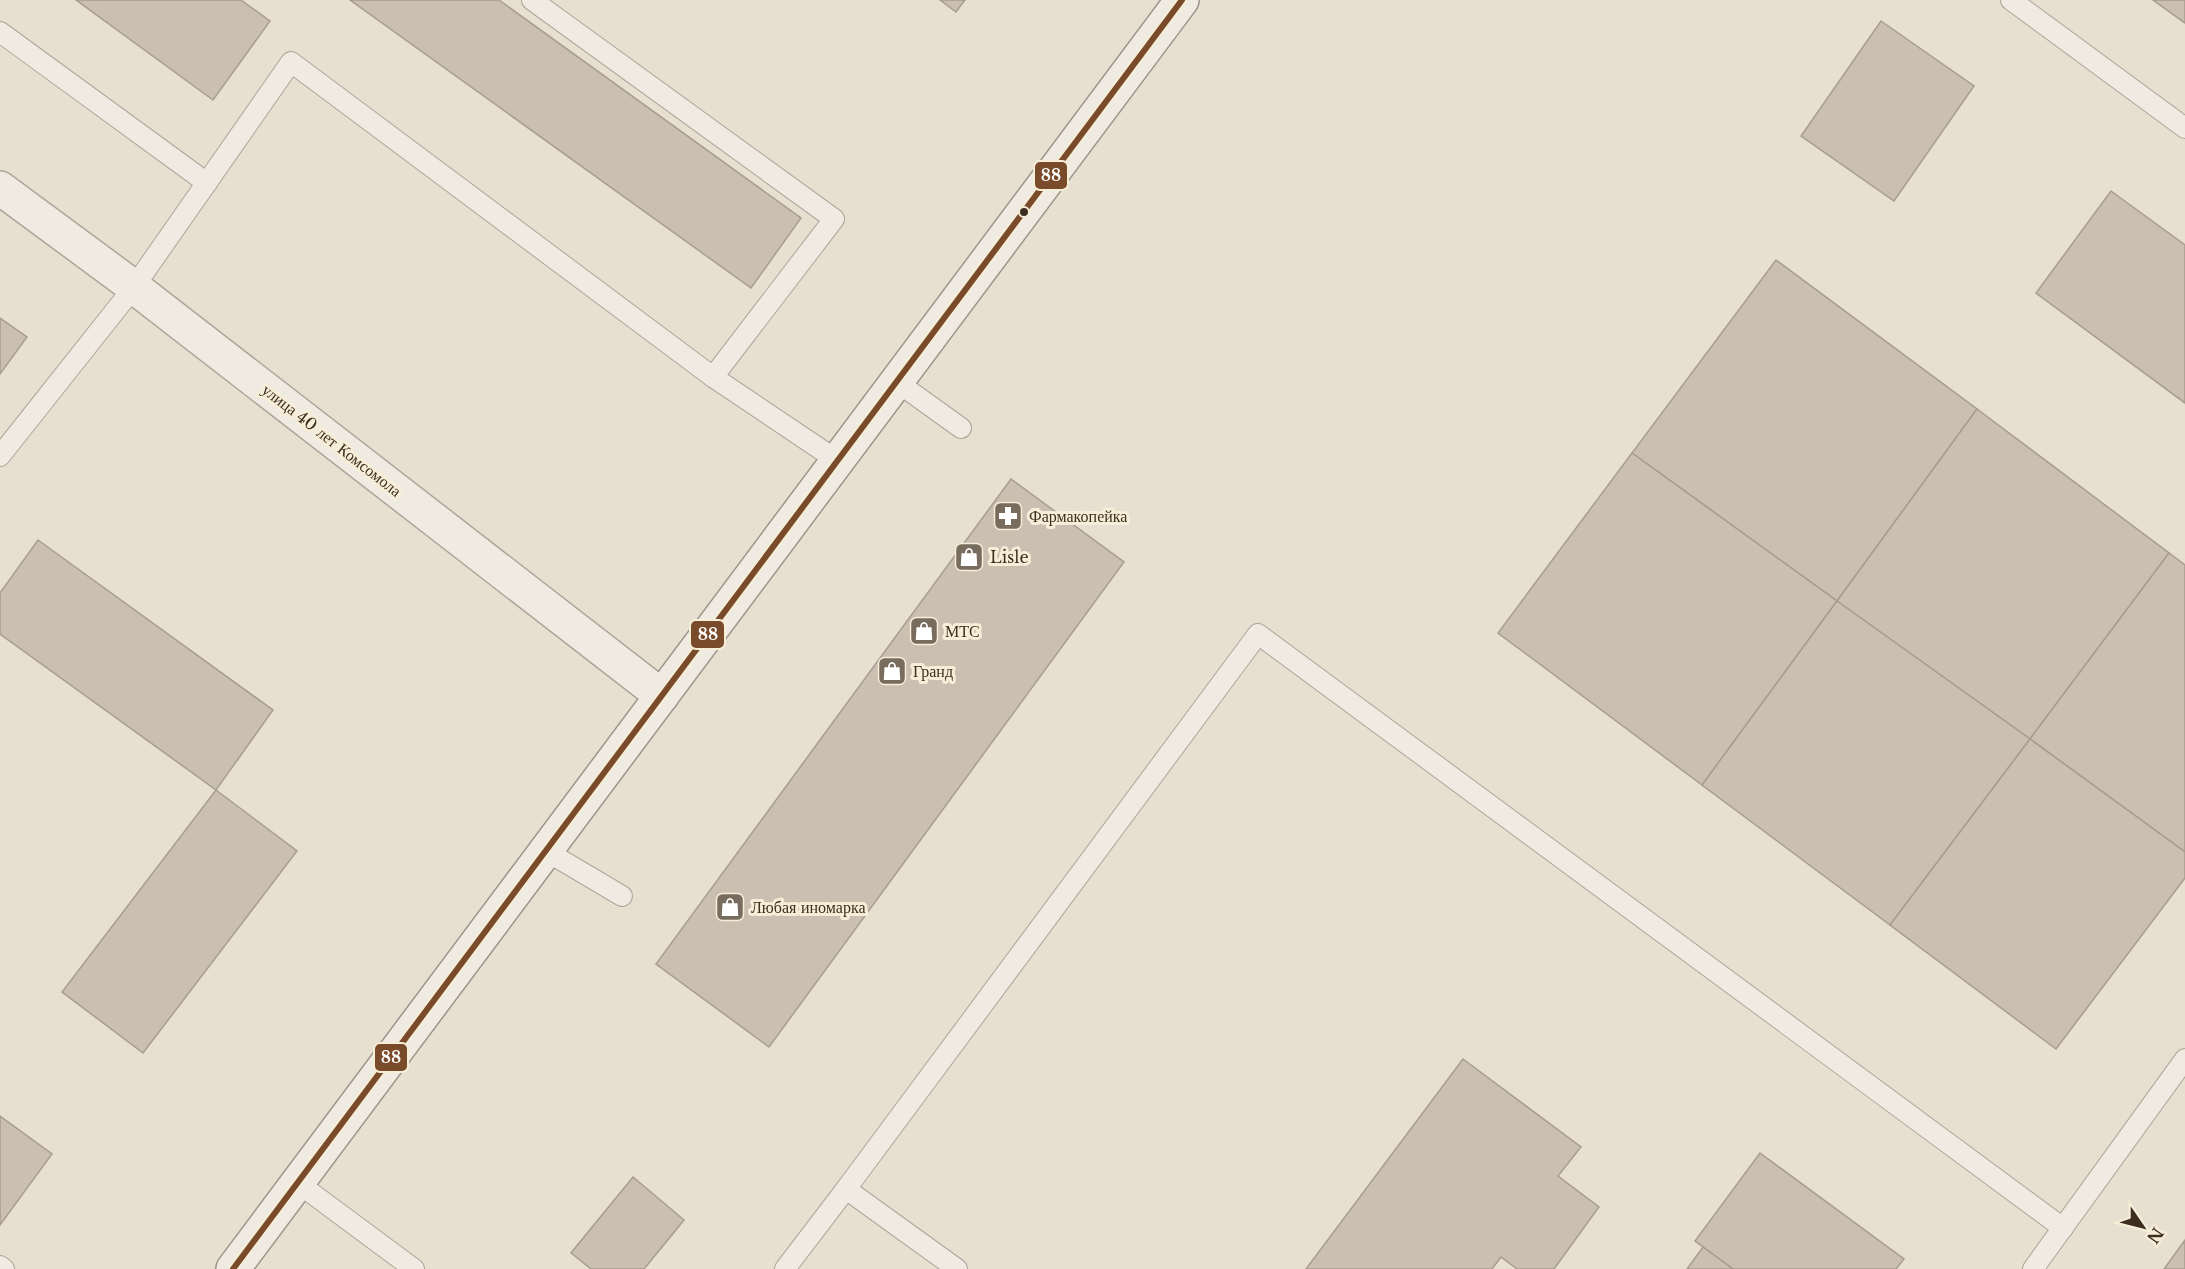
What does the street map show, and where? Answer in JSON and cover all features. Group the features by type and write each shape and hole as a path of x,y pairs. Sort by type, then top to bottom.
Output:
{"main road":[{"path":"233,1269 1182,0"},
{"name":"улица 40 лет Комсомола","path":"0,188 134,287 662,696"}],"lane":[{"path":"532,0 834,219 713,377"},
{"path":"2011,0 2185,128"},
{"path":"0,32 207,183"},
{"path":"0,456 134,287 291,62 713,377 838,461"},
{"path":"897,382 961,429"},
{"path":"785,1269 1258,634 2063,1228"},
{"path":"546,851 622,896"},
{"path":"2033,1269 2185,1059"},
{"path":"298,1182 414,1269"},
{"path":"846,1189 957,1269"}],"building":[{"path":"76,0 241,0 270,21 213,100"},
{"path":"350,0 499,0 801,218 751,288"},
{"path":"940,0 965,0 956,12"},
{"path":"2153,0 2185,0 2185,23"},
{"path":"1881,21 1974,86 1894,201 1801,136"},
{"path":"2111,191 2185,245 2185,403 2036,293"},
{"path":"1776,260 1977,409 1837,601 1632,453"},
{"path":"0,318 27,337 0,374"},
{"path":"1977,409 2169,553 2030,739 1837,601"},
{"path":"1632,453 1837,601 1702,785 1498,633"},
{"path":"1011,479 1124,562 769,1047 656,964"},
{"path":"38,540 273,710 216,790 0,634 0,593"},
{"path":"2169,553 2185,565 2185,852 2030,739"},
{"path":"1837,601 2030,739 1890,925 1702,785"},
{"path":"2030,739 2185,852 2185,878 2056,1049 1890,925"},
{"path":"216,790 297,851 143,1053 62,992"},
{"path":"1463,1059 1581,1147 1558,1176 1599,1207 1554,1269 1517,1269 1501,1257 1492,1269 1306,1269"},
{"path":"0,1116 52,1154 0,1225"},
{"path":"1760,1153 1904,1259 1896,1269 1733,1269 1695,1241"},
{"path":"633,1177 684,1220 644,1269 591,1269 571,1253"},
{"path":"2185,1240 2185,1269 2164,1269"},
{"path":"1703,1247 1733,1269 1687,1269"}],"transit line":[{"name":"88","path":"233,1269 1182,0"}],"place":[{"name":"Фармакопейка","path":"1008,516"},
{"name":"Lisle","path":"969,557"},
{"name":"МТС","path":"924,631"},
{"name":"Гранд","path":"892,671"},
{"name":"Любая иномарка","path":"730,907"}]}
